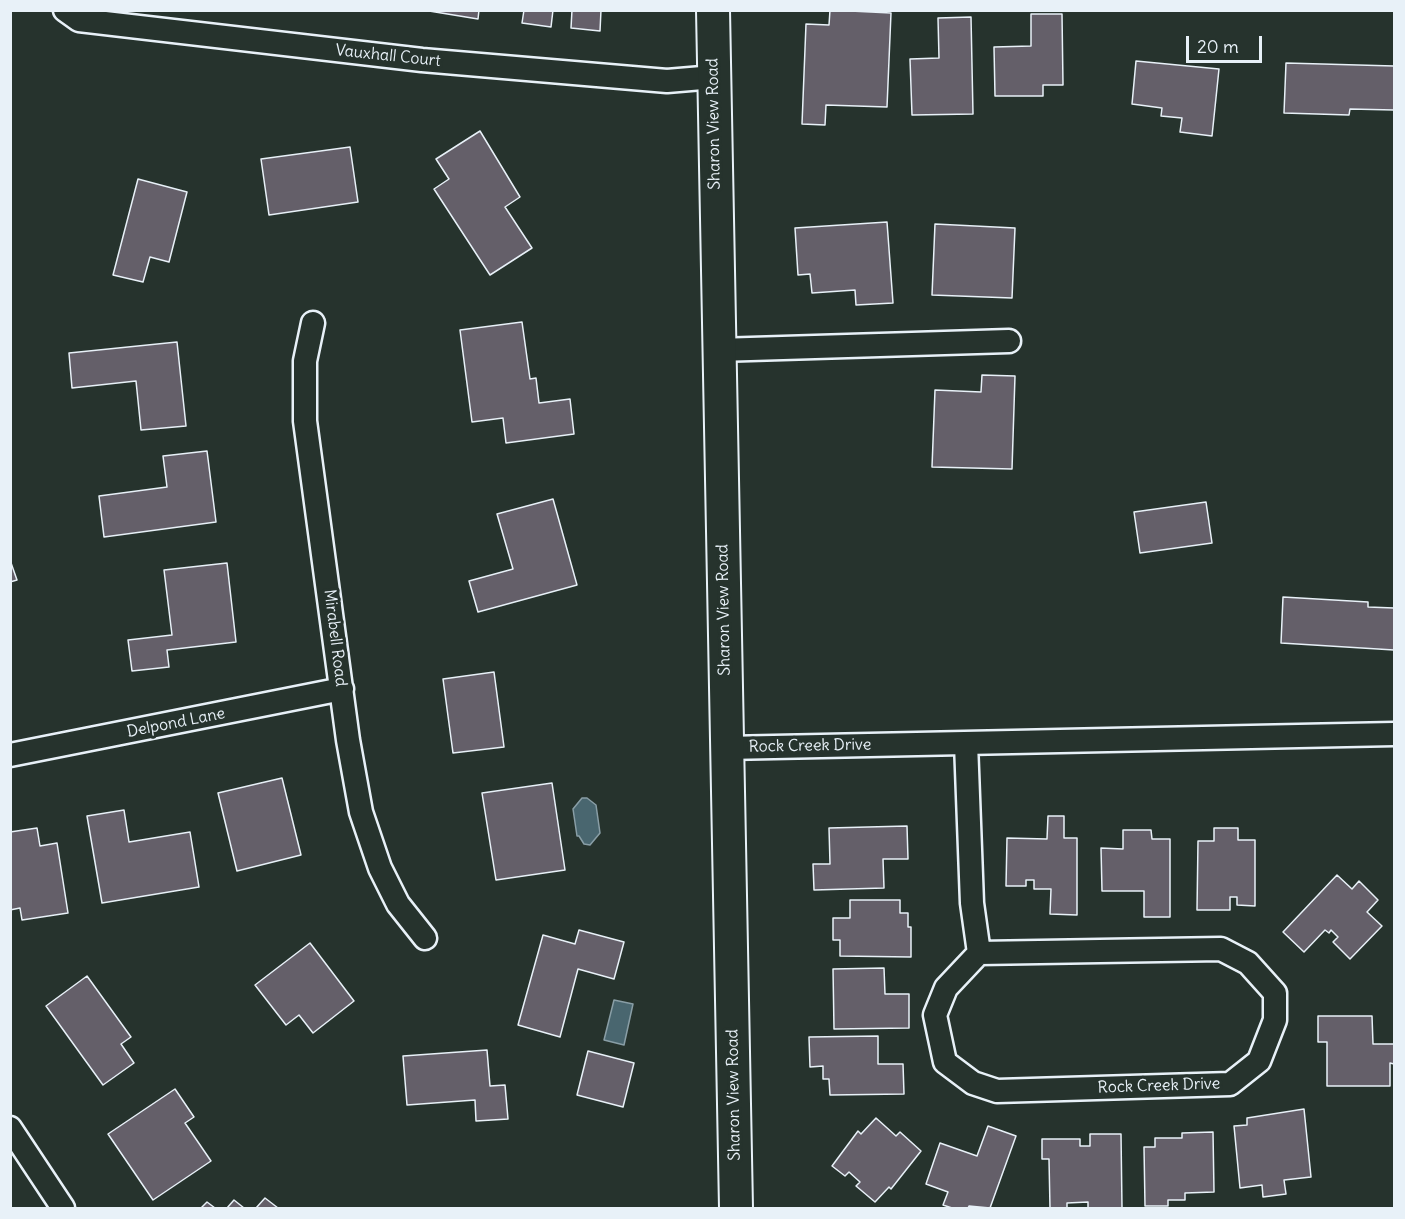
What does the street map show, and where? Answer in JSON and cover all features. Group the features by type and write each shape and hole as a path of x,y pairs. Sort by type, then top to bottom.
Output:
{"street":[{"name":"Vauxhall Court","path":"65,10 79,20 422,60 667,81 714,77"},
{"name":"Sharon View Road","path":"713,10 736,1209"},
{"name":"Mirabell Road","path":"313,322 304,372 304,421 361,812 384,877 398,904 425,938"},
{"path":"718,350 1009,341"},
{"name":"Delpond Lane","path":"10,755 342,689"},
{"name":"Rock Creek Drive","path":"726,748 1395,734"},
{"path":"966,743 972,903 979,953"},
{"name":"Rock Creek Drive","path":"1221,949 1248,963 1275,993 1275,1020 1259,1061 1230,1084 997,1091 973,1083 945,1062 936,1015 946,987 979,953 1221,949"},
{"path":"10,1128 63,1209"}],"water":[{"path":"582,798 587,798 596,805 600,833 590,845 584,844 577,836 573,809"},
{"path":"614,1000 633,1004 624,1045 604,1040"}],"building":[{"path":"423,10 479,10 478,19"},
{"path":"524,10 553,10 551,27 522,23"},
{"path":"572,10 601,10 600,31 571,28"},
{"path":"830,10 891,13 887,107 826,105 825,125 802,124 806,24 829,25"},
{"path":"1031,14 1062,14 1063,85 1043,85 1043,96 995,96 994,47 1031,46"},
{"path":"971,17 973,114 912,115 910,59 939,58 938,18"},
{"path":"1136,61 1219,69 1212,136 1180,132 1182,118 1161,116 1162,108 1132,104"},
{"path":"1286,63 1394,66 1394,110 1350,109 1349,115 1284,113"},
{"path":"480,131 520,197 505,207 532,248 490,275 434,189 449,179 436,159"},
{"path":"350,147 358,202 269,215 261,159"},
{"path":"138,179 187,192 169,262 150,257 143,282 113,275"},
{"path":"887,222 893,303 856,305 855,290 812,293 810,274 798,275 795,228"},
{"path":"935,224 1015,228 1012,298 932,295"},
{"path":"522,322 530,379 536,378 539,403 570,399 574,434 506,443 503,418 472,422 460,330"},
{"path":"177,342 186,426 141,430 136,381 72,388 69,353"},
{"path":"982,375 1015,376 1012,469 932,467 935,390 981,392"},
{"path":"207,451 216,522 104,537 99,496 167,487 163,456"},
{"path":"553,499 577,585 478,612 469,581 513,569 497,514"},
{"path":"1206,502 1212,543 1140,553 1134,512"},
{"path":"10,560 17,580 10,582"},
{"path":"227,563 236,642 167,650 169,667 132,671 128,640 172,635 164,570"},
{"path":"1283,597 1368,602 1368,607 1394,608 1394,650 1281,643"},
{"path":"494,672 504,747 453,753 443,679"},
{"path":"282,778 301,855 237,871 218,793"},
{"path":"552,783 565,870 496,880 482,793"},
{"path":"124,810 129,842 190,832 199,887 102,903 87,816"},
{"path":"1048,816 1064,816 1064,838 1077,838 1077,915 1050,914 1051,889 1034,889 1034,880 1026,880 1026,886 1006,886 1007,838 1047,839"},
{"path":"907,826 908,859 883,859 884,888 814,890 813,864 830,864 829,828"},
{"path":"37,828 40,846 57,843 68,913 22,920 20,908 10,910 10,832"},
{"path":"1214,828 1238,828 1238,840 1255,840 1255,906 1237,905 1237,897 1230,897 1230,910 1197,910 1198,841 1214,841"},
{"path":"1123,830 1151,830 1152,839 1170,839 1170,917 1144,917 1144,891 1102,891 1101,848 1123,849"},
{"path":"1337,875 1352,889 1359,881 1378,900 1367,912 1382,926 1350,959 1333,942 1338,937 1331,930 1329,933 1325,930 1304,952 1283,932"},
{"path":"850,900 900,900 900,913 908,913 908,927 911,927 911,957 840,956 840,940 833,940 833,918 850,918"},
{"path":"579,930 624,942 614,979 578,969 560,1037 518,1025 543,935 575,944"},
{"path":"310,943 354,1001 313,1033 299,1015 286,1025 255,985"},
{"path":"884,968 885,994 909,994 909,1028 834,1029 833,969"},
{"path":"87,976 131,1037 121,1044 134,1063 103,1085 46,1006"},
{"path":"1318,1016 1372,1016 1373,1044 1394,1044 1394,1064 1390,1063 1390,1086 1327,1086 1327,1042 1318,1042"},
{"path":"878,1036 878,1064 903,1064 904,1094 830,1095 829,1079 823,1079 823,1066 810,1067 809,1037"},
{"path":"487,1050 490,1086 505,1085 508,1119 476,1121 475,1100 407,1105 403,1056"},
{"path":"588,1051 634,1063 623,1107 577,1095"},
{"path":"175,1089 194,1117 185,1123 211,1161 153,1200 108,1134"},
{"path":"1304,1109 1311,1177 1284,1180 1286,1194 1263,1197 1262,1185 1240,1188 1234,1126 1247,1125 1247,1118"},
{"path":"876,1118 896,1136 900,1132 921,1151 891,1189 889,1187 875,1202 856,1186 860,1182 849,1172 845,1176 832,1166 858,1131 861,1134"},
{"path":"988,1126 1016,1136 990,1208 969,1206 968,1208 952,1208 943,1205 948,1192 926,1184 940,1143 977,1156"},
{"path":"1213,1132 1214,1192 1185,1193 1185,1200 1168,1200 1168,1206 1145,1206 1144,1147 1155,1147 1155,1138 1182,1138 1182,1133"},
{"path":"1090,1134 1121,1134 1122,1208 1088,1208 1088,1202 1067,1203 1067,1208 1050,1208 1049,1159 1042,1159 1042,1139 1080,1139 1080,1146 1090,1146"},
{"path":"265,1198 278,1208 256,1208"},
{"path":"234,1200 244,1208 227,1208"},
{"path":"207,1202 215,1208 201,1208"}]}
